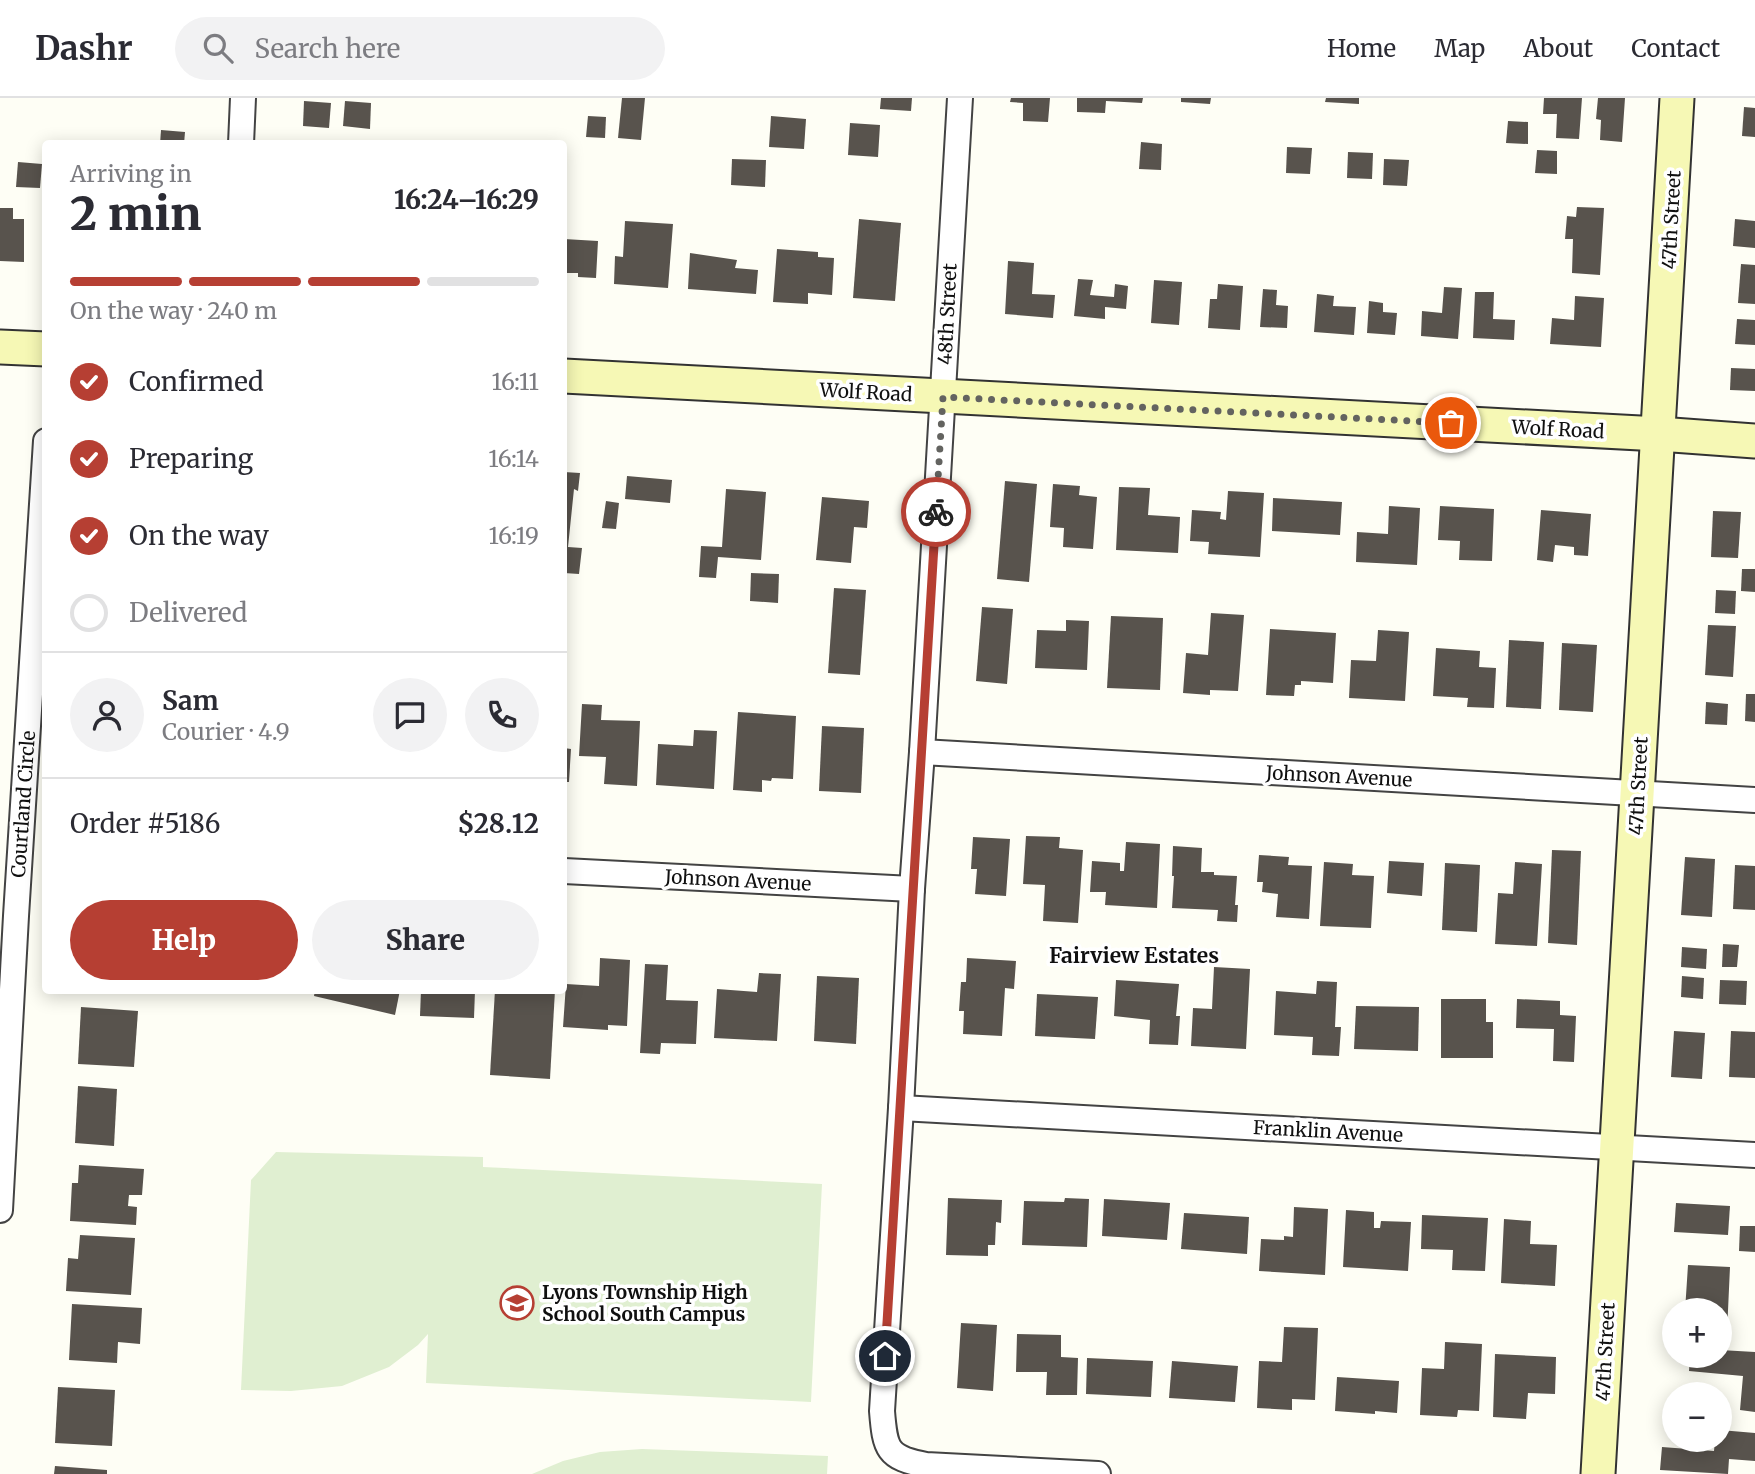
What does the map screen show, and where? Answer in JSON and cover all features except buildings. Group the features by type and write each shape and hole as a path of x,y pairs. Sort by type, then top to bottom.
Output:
{"main road":[{"name":"47th Street","path":"1598,1474 1677,98"},
{"path":"0,347 42,349"},
{"name":"Wolf Road","path":"567,376 1755,441"}],"street":[{"path":"241,140 243,98"},
{"name":"48th Street","path":"960,98 882,1411 884,1438 890,1452 907,1461 926,1465 1098,1474"},
{"name":"Courtland Circle","path":"0,1210 8,916 42,491"},
{"name":"Johnson Avenue","path":"922,752 1755,800"},
{"name":"Johnson Avenue","path":"567,871 912,889"},
{"name":"Franklin Avenue","path":"901,1108 1755,1155"}],"green space":[{"path":"276,1152 483,1157 483,1167 822,1184 811,1402 426,1383 428,1334 389,1367 342,1386 291,1391 241,1390 251,1180"},
{"path":"642,1449 828,1456 827,1474 532,1474 563,1461 600,1452"}],"way so far":[{"path":"936,512 943,397 1451,423"}],"place":[{"name":"Lyons Township High School South Campus","path":"517,1303"}],"district":[{"name":"Fairview Estates","path":"1134,955"}],"route":[{"path":"885,1356 936,512"}]}
